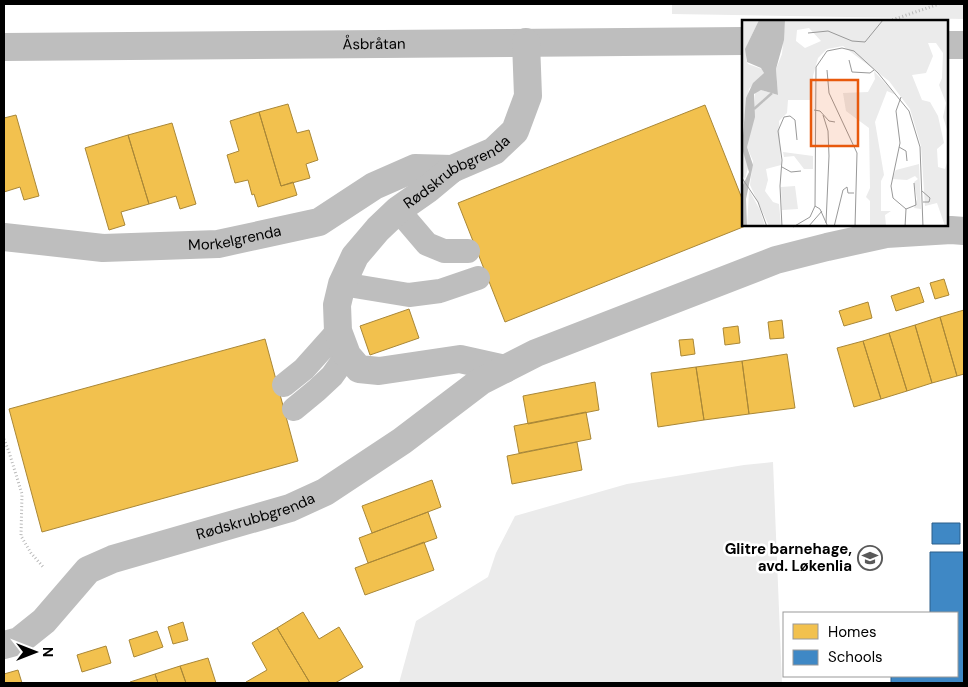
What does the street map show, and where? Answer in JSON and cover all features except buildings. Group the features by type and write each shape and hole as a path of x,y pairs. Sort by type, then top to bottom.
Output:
{"street":[{"name":"Åsbråtan","path":"4,47 742,40"},
{"name":"Rødskrubbgrenda","path":"342,343 337,304 342,284 355,256 378,229 398,210 452,169 494,151 515,131 528,96 526,42"},
{"path":"948,45 964,45"},
{"name":"Morkelgrenda","path":"4,236 103,248 218,244 320,222 374,186 415,168 452,169"},
{"name":"Rødskrubbgrenda","path":"4,645 19,641 44,621 88,570 113,559 290,508 325,492 402,441 481,381 536,352 776,260 886,234 964,231"},
{"path":"342,343 359,369 379,371 460,359 504,368"}],"lane":[{"path":"398,210 426,244 444,251 468,251"},
{"path":"342,284 409,295 440,291 478,278"},
{"path":"284,384 342,343"},
{"path":"294,409 332,376 342,343"}],"path":[{"path":"892,20 939,4"},
{"path":"4,439 22,494 21,536 31,553 68,593"}],"shaded area":[{"path":"672,4 964,4 964,19 672,14"},
{"path":"773,462 782,683 399,683 416,621 488,577 496,553 515,516 627,484"}],"place":[{"name":"Glitre barnehage, avd. Løkenlia","path":"870,558"}]}
